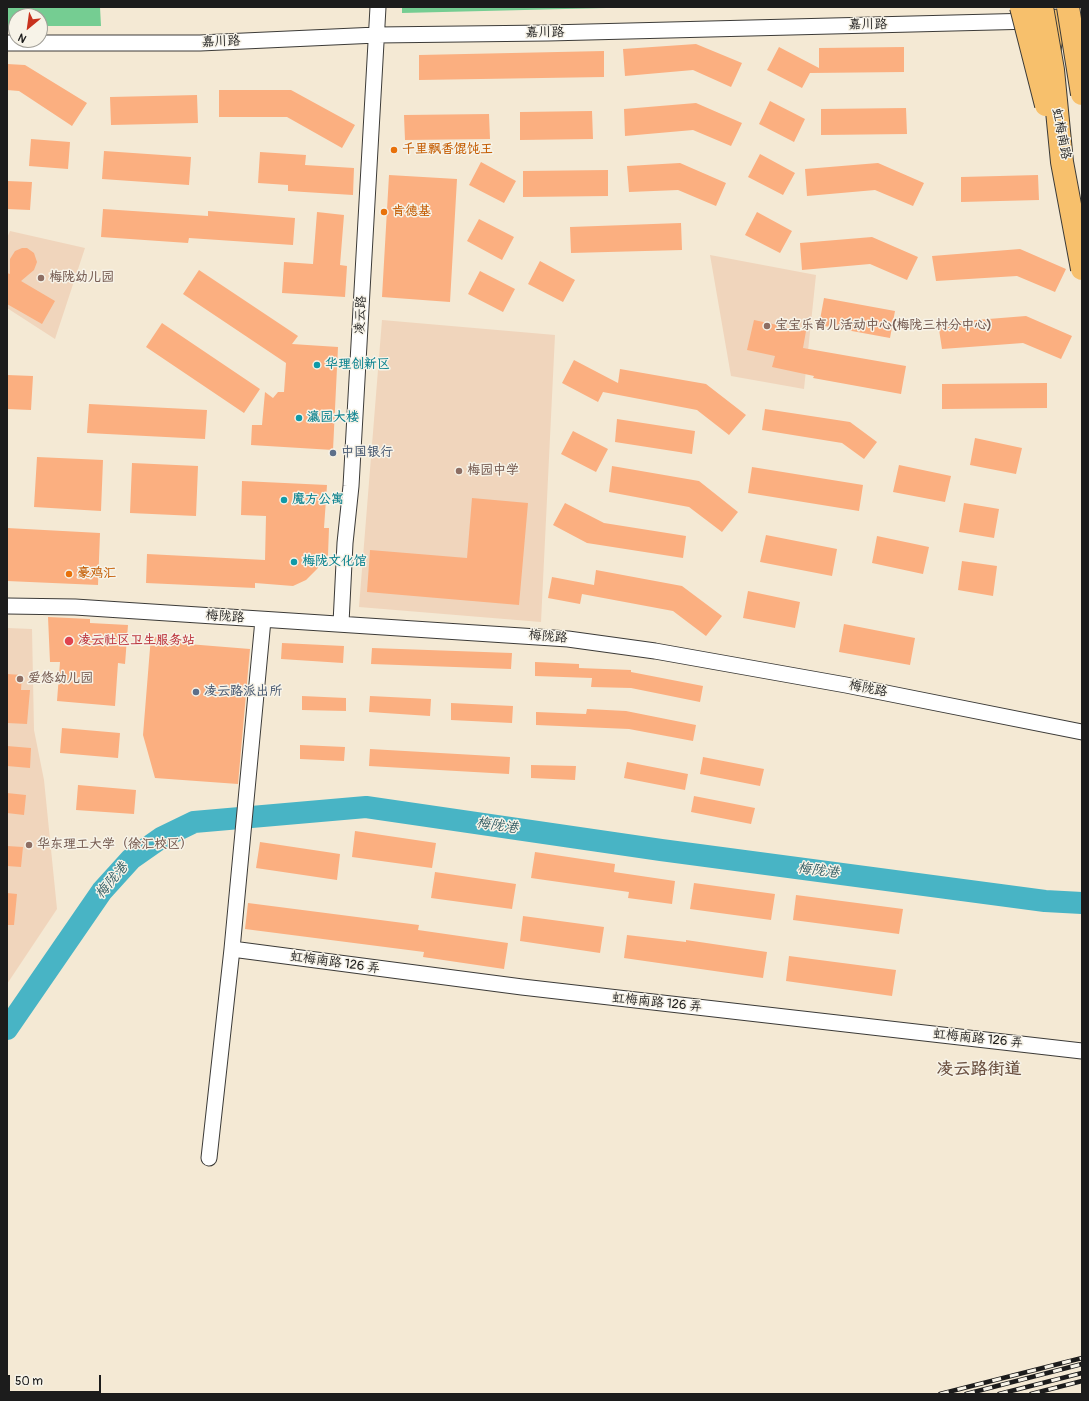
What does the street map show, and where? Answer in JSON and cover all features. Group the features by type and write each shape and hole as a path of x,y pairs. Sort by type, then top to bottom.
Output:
{"highway":[{"path":"1056,10 1082,94"},
{"path":"1056,10 1053,70 1062,162"},
{"path":"1020,14 1062,162 1082,269"}],"main road":[{"name":"虹梅南路","path":"1056,10 1052,43 1052,86 1082,249"},
{"path":"1056,10 1076,61 1082,100"},
{"path":"1020,14 1031,26 1052,43"}],"street":[{"name":"凌云路","path":"341,623 345,543 352,478 378,7"},
{"name":"嘉川路","path":"7,42 200,43 377,35 548,33 1020,14 1056,10 1082,19"},
{"name":"梅陇路","path":"7,606 75,607 263,620 341,623 568,639 648,650 846,685 1082,732"},
{"path":"209,1158 232,948 263,620"},
{"name":"虹梅南路 126 弄","path":"232,948 522,987 1082,1051"}],"shaded area":[{"name":"梅陇幼儿园","path":"10,231 85,248 55,339 7,308 7,238"},
{"name":"宝宝乐育儿活动中心(梅陇三村分中心)","path":"710,255 816,275 804,389 731,376"},
{"name":"梅园中学","path":"382,320 555,335 541,622 359,607"},
{"name":"华东理工大学（徐汇校区）","path":"7,628 32,629 34,730 44,780 57,909 7,984"}],"green space":[{"path":"7,7 100,7 101,26 48,26 48,8 8,8 7,26"},
{"path":"402,7 647,7 402,13"}],"building":[{"path":"696,44 742,63 731,87 693,70 625,76 623,49"},
{"path":"779,47 819,68 819,48 904,47 904,72 810,73 802,88 767,70"},
{"path":"604,51 604,77 419,80 419,55"},
{"path":"7,64 25,65 87,103 72,126 19,91 7,90"},
{"path":"219,90 291,90 355,125 342,148 287,117 219,117"},
{"path":"197,95 198,123 111,125 110,97"},
{"path":"770,101 805,119 794,142 759,124"},
{"path":"696,103 742,123 731,146 693,130 625,136 624,109"},
{"path":"906,108 907,134 821,135 821,109"},
{"path":"592,111 593,139 520,140 520,112"},
{"path":"489,114 490,139 405,140 404,115"},
{"path":"31,139 70,142 68,169 29,166"},
{"path":"104,151 191,157 189,185 102,179"},
{"path":"260,152 306,155 305,165 354,168 353,195 288,191 288,185 258,183"},
{"path":"760,154 795,173 783,195 748,177"},
{"path":"481,162 516,181 504,203 469,185"},
{"path":"680,163 726,183 716,206 678,190 629,192 627,166"},
{"path":"878,163 924,183 913,206 875,190 807,196 805,169"},
{"path":"608,170 608,196 523,197 523,171"},
{"path":"389,175 457,179 450,302 382,297"},
{"path":"1038,175 1039,200 961,202 961,177"},
{"path":"7,181 32,182 30,210 7,209"},
{"path":"103,209 208,216 208,211 295,218 293,245 189,238 188,243 101,237"},
{"path":"317,212 344,215 340,265 347,266 345,297 282,293 284,262 313,264"},
{"path":"757,212 792,231 780,253 745,235"},
{"path":"479,219 514,237 502,260 467,241"},
{"path":"681,223 682,250 571,253 570,227"},
{"path":"872,237 918,257 907,280 870,264 802,270 800,243"},
{"path":"22,248 27,248 34,253 37,262 34,270 21,281 55,301 42,324 7,304 7,273 10,274 10,259 15,251"},
{"path":"1020,249 1066,269 1055,292 1017,276 936,281 932,256"},
{"path":"540,261 575,280 563,302 528,284"},
{"path":"199,270 298,336 292,344 338,347 333,450 251,445 252,425 262,425 265,392 273,398 278,392 284,392 286,363 183,294"},
{"path":"480,271 515,289 503,312 468,294"},
{"path":"824,298 895,311 890,338 819,325"},
{"path":"1026,316 1072,336 1061,359 1023,343 942,349 938,323"},
{"path":"754,320 806,331 803,348 906,366 901,394 813,378 814,376 772,367 775,356 747,350"},
{"path":"162,323 260,389 244,413 146,347"},
{"path":"574,360 618,383 620,369 706,384 746,415 729,435 697,410 603,392 598,402 562,383"},
{"path":"7,375 33,376 31,410 7,409"},
{"path":"1047,383 1047,408 942,409 942,384"},
{"path":"89,404 207,410 205,439 87,433"},
{"path":"765,409 850,422 877,442 864,459 842,443 762,430"},
{"path":"617,419 695,431 692,454 615,442"},
{"path":"573,431 608,449 596,472 561,454"},
{"path":"975,438 1022,448 1016,474 970,465"},
{"path":"37,457 103,460 101,511 34,507"},
{"path":"132,463 198,466 196,516 130,513"},
{"path":"899,465 951,476 945,502 893,492"},
{"path":"612,466 699,481 738,512 722,532 689,507 609,492"},
{"path":"752,467 863,485 859,511 748,493"},
{"path":"242,481 327,485 324,528 329,528 328,555 317,569 306,580 293,586 255,583 255,588 146,583 147,554 265,560 266,516 241,515"},
{"path":"472,498 528,503 519,605 367,592 370,550 467,558"},
{"path":"565,503 604,523 686,536 683,558 587,543 553,525"},
{"path":"964,503 999,509 994,538 959,532"},
{"path":"7,528 100,533 98,585 7,581"},
{"path":"766,535 837,549 832,576 760,562"},
{"path":"877,536 929,547 923,574 872,563"},
{"path":"962,561 997,566 993,596 958,590"},
{"path":"596,570 682,586 722,616 706,636 673,611 582,594 580,604 548,598 552,577 594,585"},
{"path":"748,591 800,602 795,628 743,618"},
{"path":"48,617 90,619 90,623 128,625 125,664 118,663 115,706 57,701 60,662 50,662"},
{"path":"844,624 915,638 910,665 839,652"},
{"name":"凌云路派出所","path":"151,636 188,644 250,649 238,784 155,778 143,735"},
{"path":"282,643 344,646 343,663 281,659"},
{"path":"372,648 512,653 511,669 371,664"},
{"path":"535,662 579,664 579,668 631,670 631,672 703,686 700,702 631,688 591,687 592,678 535,676"},
{"path":"7,674 22,675 21,690 30,690 27,724 7,723"},
{"path":"302,696 346,698 346,711 302,710"},
{"path":"370,696 431,699 430,716 369,712"},
{"path":"451,703 513,706 512,723 451,720"},
{"path":"587,709 626,711 696,725 693,741 629,729 536,725 536,712 586,714"},
{"path":"62,728 120,733 118,758 60,753"},
{"path":"300,745 345,747 344,761 300,759"},
{"path":"7,746 31,748 30,768 7,766"},
{"path":"370,749 510,757 509,774 369,766"},
{"path":"703,757 764,769 760,786 700,774"},
{"path":"627,762 688,774 685,790 624,778"},
{"path":"531,765 576,766 575,780 531,778"},
{"path":"78,785 136,790 134,814 76,810"},
{"path":"7,793 26,795 24,815 7,813"},
{"path":"694,796 755,808 751,824 691,812"},
{"path":"355,831 436,843 432,868 352,857"},
{"path":"260,842 340,854 337,880 256,868"},
{"path":"7,846 23,847 21,867 7,866"},
{"path":"535,852 615,864 614,872 675,881 672,904 628,898 629,892 531,878"},
{"path":"435,872 516,884 512,909 431,898"},
{"path":"694,883 775,894 771,920 690,909"},
{"path":"7,893 17,894 14,925 7,925"},
{"path":"796,895 903,909 899,934 793,920"},
{"path":"248,903 419,925 418,930 508,943 504,969 423,957 424,952 245,929"},
{"path":"523,916 604,927 600,953 520,941"},
{"path":"627,935 686,942 686,940 767,952 763,978 624,958"},
{"path":"789,956 896,970 892,996 786,981"}],"waterway":[{"name":"梅陇港","path":"7,1029 102,891 131,859 161,838 194,822 366,807 661,850 1045,901 1082,903"}],"railway":[{"path":"940,1394 1082,1358"},
{"path":"966,1394 1082,1364"},
{"path":"999,1394 1082,1373"},
{"path":"1031,1394 1082,1381"}],"place":[{"name":"千里飘香馄饨王","path":"394,150"},
{"name":"肯德基","path":"384,212"},
{"name":"梅陇幼儿园","path":"41,278"},
{"name":"宝宝乐育儿活动中心(梅陇三村分中心)","path":"767,326"},
{"name":"华理创新区","path":"317,365"},
{"name":"瀛园大楼","path":"299,418"},
{"name":"中国银行","path":"333,453"},
{"name":"梅园中学","path":"459,471"},
{"name":"魔方公寓","path":"284,500"},
{"name":"梅陇文化馆","path":"294,562"},
{"name":"豪鸡汇","path":"69,574"},
{"name":"凌云社区卫生服务站","path":"69,641"},
{"name":"爱悠幼儿园","path":"20,679"},
{"name":"凌云路派出所","path":"196,692"},
{"name":"华东理工大学（徐汇校区）","path":"29,845"}],"district":[{"name":"凌云路街道","path":"979,1070"}]}
